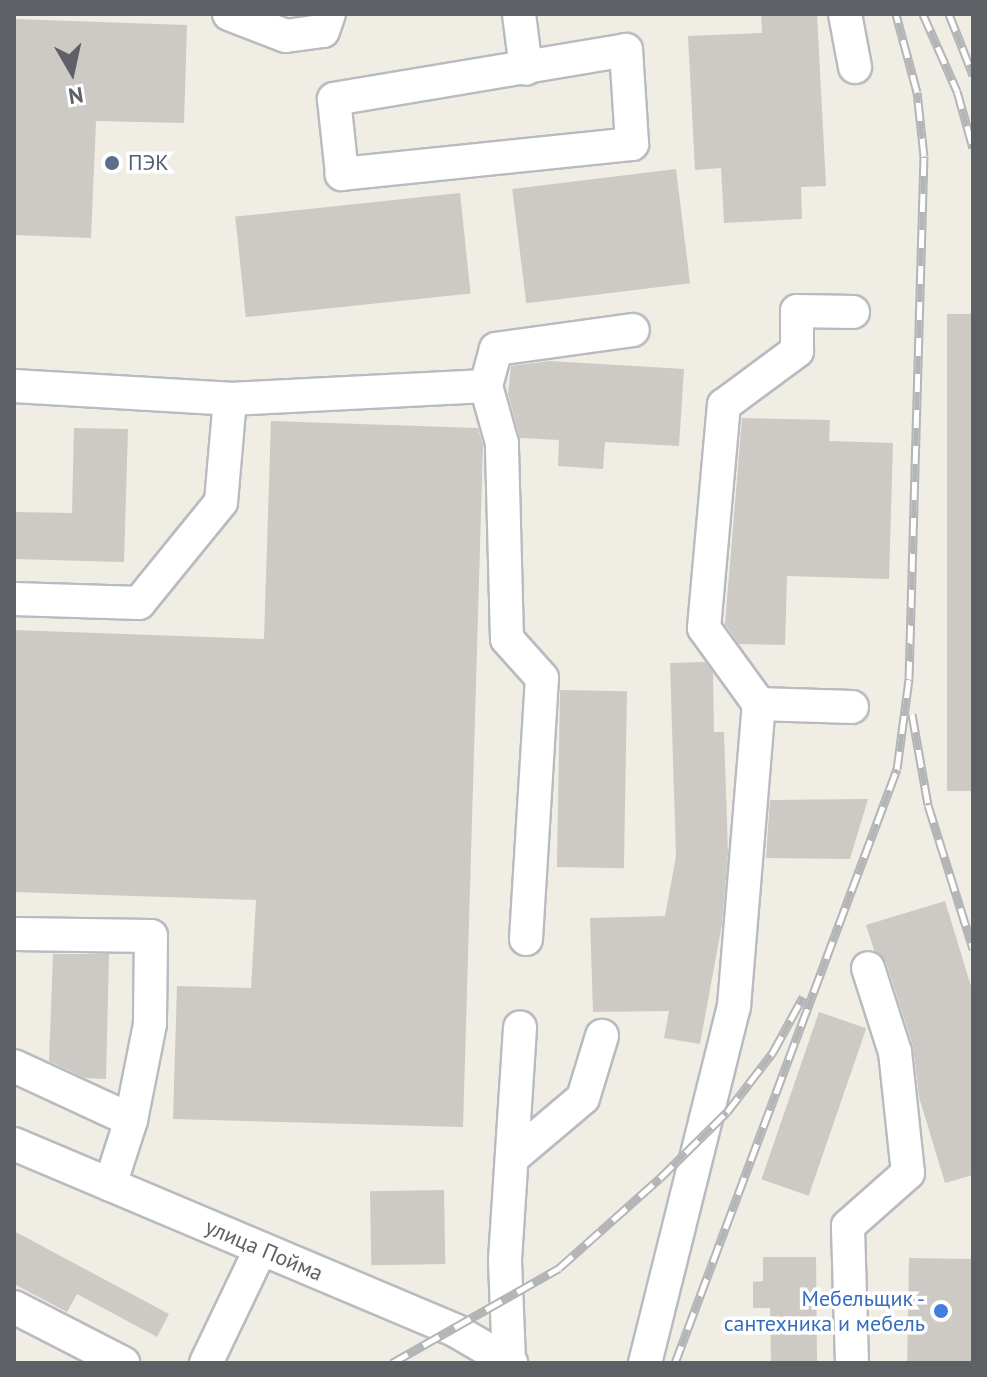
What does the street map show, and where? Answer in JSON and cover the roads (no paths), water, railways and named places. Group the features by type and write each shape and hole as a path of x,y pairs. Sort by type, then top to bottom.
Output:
{"street":[{"path":"229,14 286,36 323,31 329,14"},
{"path":"519,14 526,69"},
{"path":"845,14 855,67"},
{"path":"626,50 632,144 342,174 334,99 526,69 626,50"},
{"path":"645,1363 734,1006 759,704 704,628 724,405 797,351 797,311 853,312"},
{"path":"526,939 542,678 507,639 502,443 486,386 496,349 633,330"},
{"path":"14,386 230,399 486,386"},
{"path":"14,599 139,603 221,502 230,399"},
{"path":"759,704 852,707"},
{"path":"14,934 151,936 150,1024 131,1120 110,1185"},
{"path":"852,1363 848,1226 908,1173 895,1052 868,968"},
{"path":"510,1362 505,1260 520,1027"},
{"path":"512,1158 583,1098 602,1036"},
{"path":"14,1066 131,1120"},
{"name":"улица Пойма","path":"14,1144 456,1331 510,1362"},
{"path":"206,1363 261,1248"},
{"path":"14,1307 123,1363"}],"railway":[{"path":"675,1363 897,769 909,679 924,156 917,92 896,14"},
{"path":"923,14 957,91 973,148"},
{"path":"949,14 973,75"},
{"path":"912,714 928,805 973,949"},
{"path":"392,1363 559,1268 660,1178 727,1112 773,1052 803,997"}],"place":[{"name":"ПЭК","path":"112,163"},
{"name":"Мебельщик - сантехника и мебель","path":"941,1311"}]}
